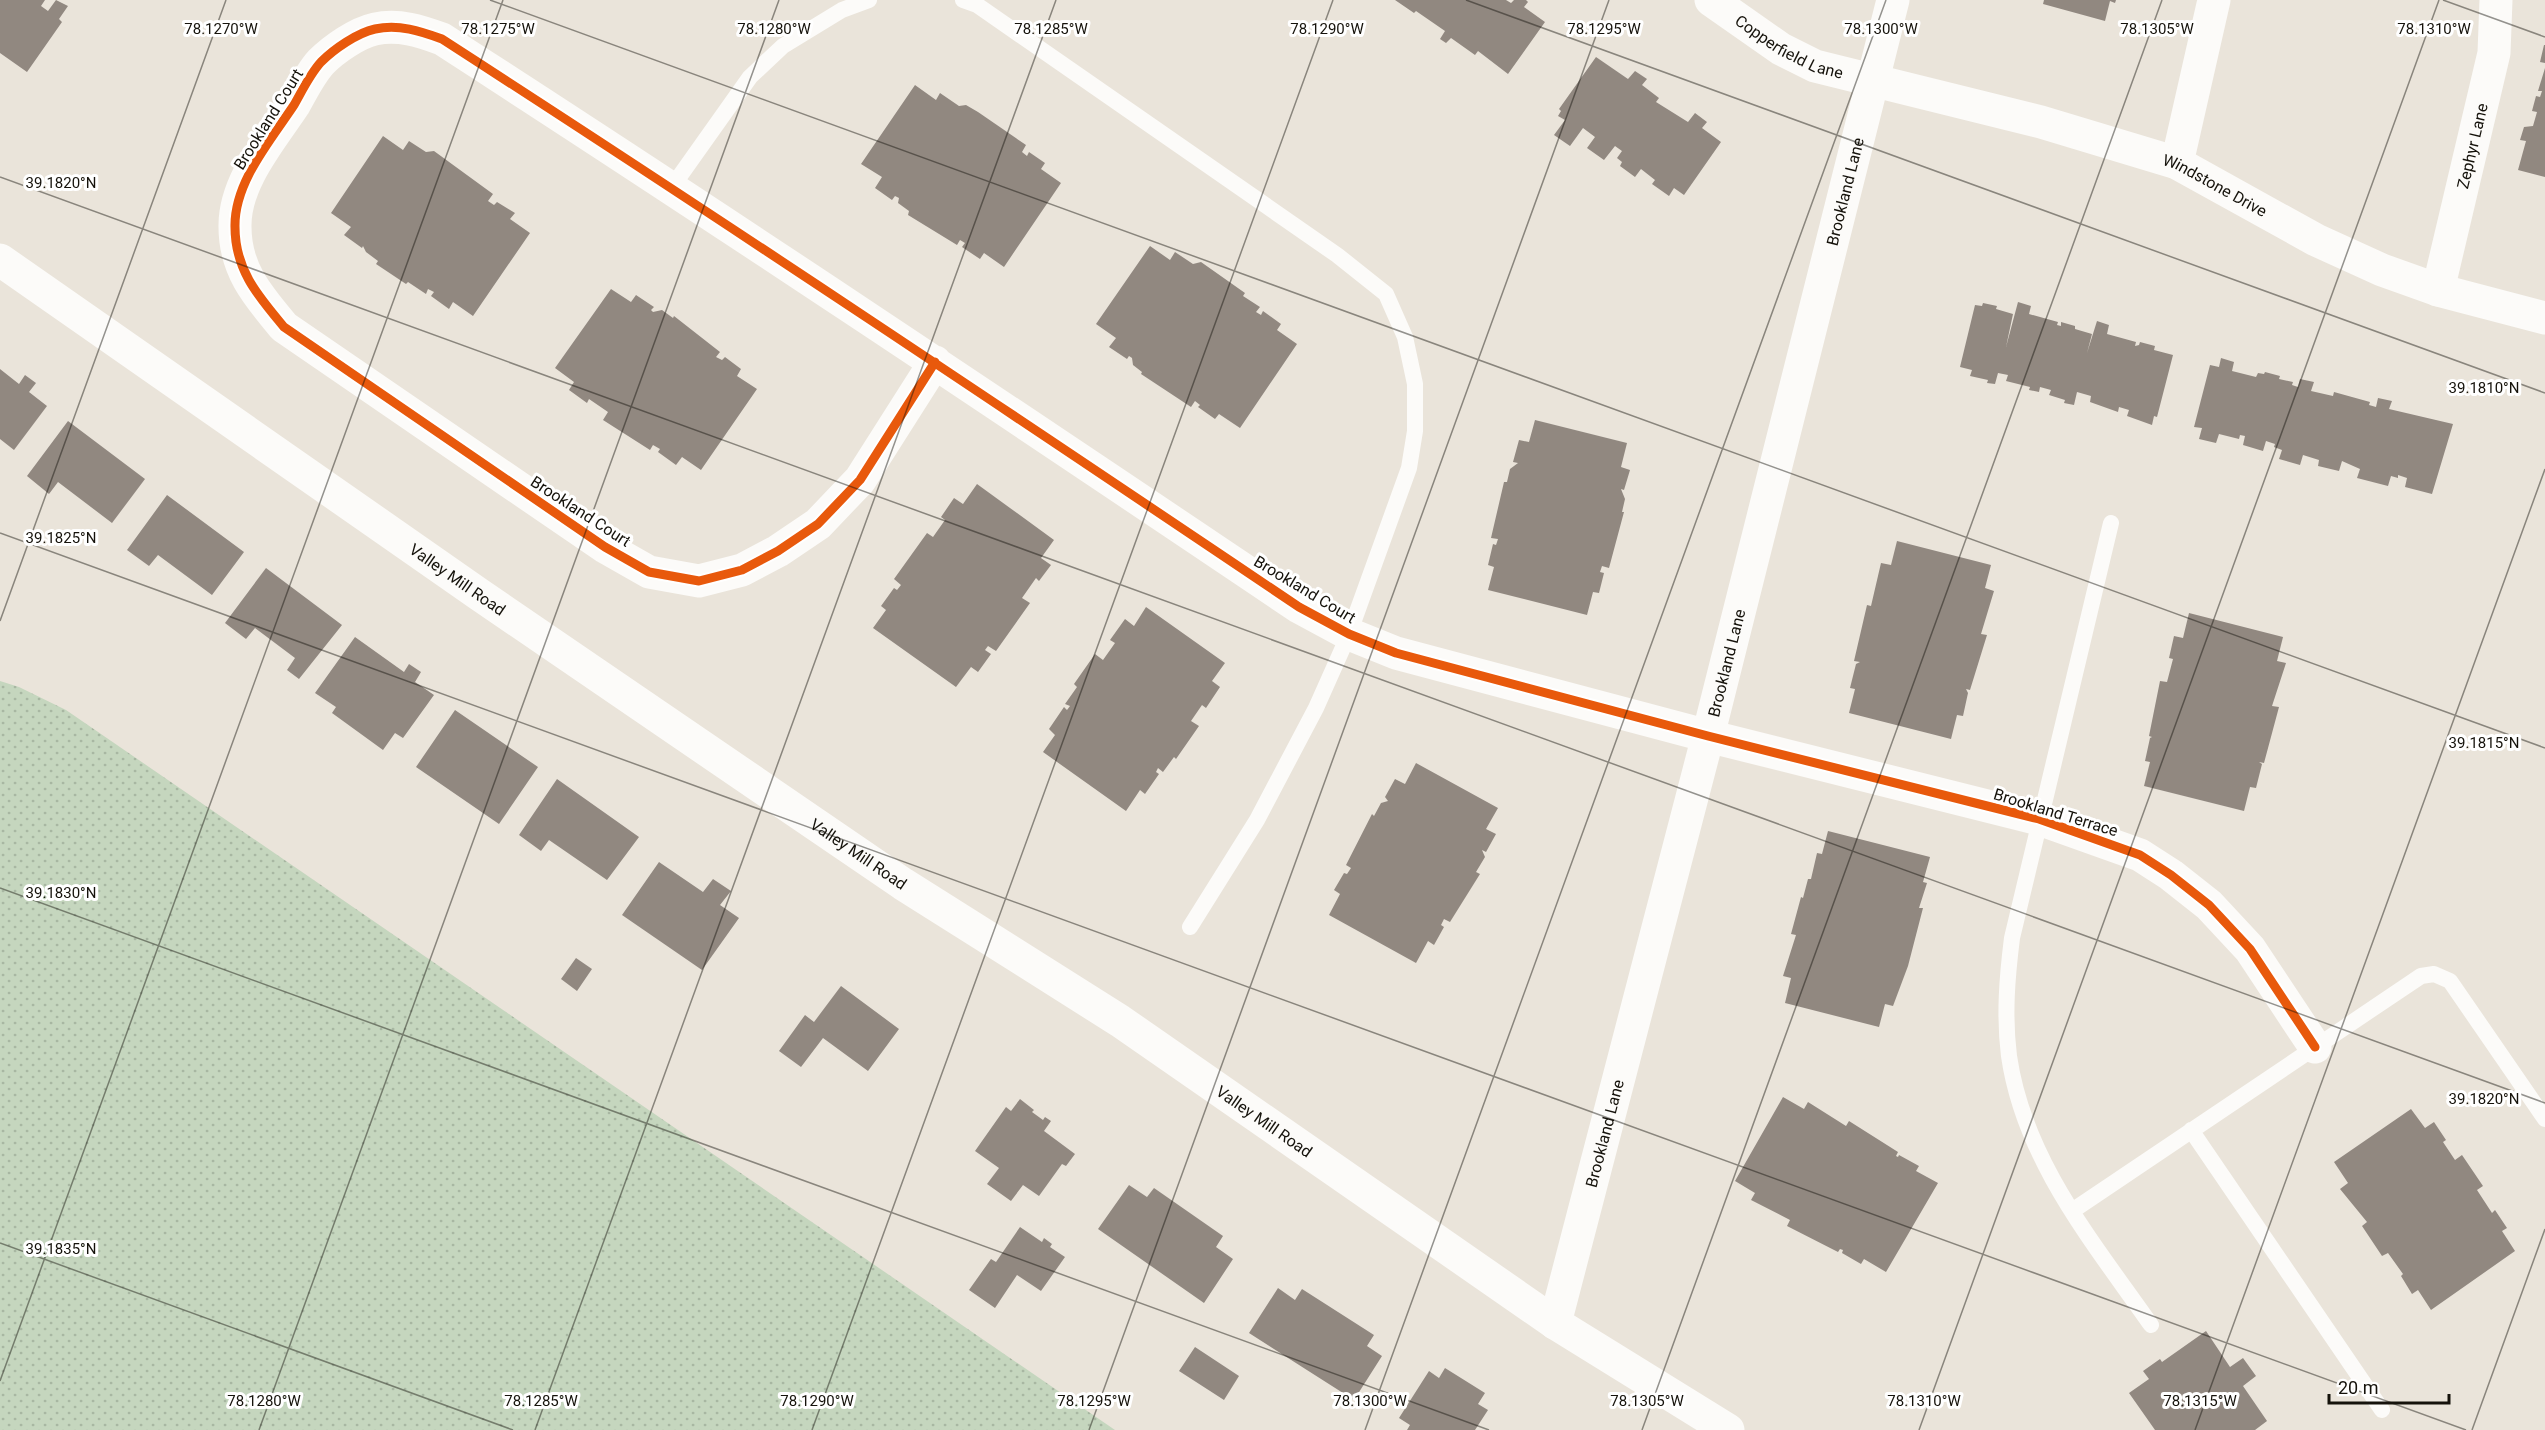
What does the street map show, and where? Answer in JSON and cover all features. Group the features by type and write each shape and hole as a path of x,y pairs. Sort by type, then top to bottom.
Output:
{"street":[{"name":"Copperfield Lane","path":"1711,0 1781,49 1815,66 1873,81"},
{"name":"Brookland Lane","path":"1555,1323 1708,736 1893,0"},
{"path":"2177,163 2214,0"},
{"name":"Zephyr Lane","path":"2438,290 2494,53 2496,0"},
{"name":"Brookland Court","path":"935,363 860,480 818,524 778,551 742,570 699,581 649,572 604,547 284,327 260,297 241,267 234,226 240,196 253,168 321,62 346,42 375,29 411,28 442,39 672,187 935,363 1299,607 1349,634 1396,652 1708,736"},
{"name":"Windstone Drive","path":"1873,81 2041,122 2177,163 2316,240 2382,270 2438,290 2545,318"},
{"name":"Valley Mill Road","path":"0,260 490,602 903,884 1120,1021 1555,1323 1728,1430"},
{"name":"Brookland Terrace","path":"1708,736 2039,819 2140,855 2209,905 2250,949 2315,1047"}],"lane":[{"path":"672,187 750,77 783,46 842,10 869,0"},
{"path":"963,0 977,5 1308,235 1386,294 1405,337 1415,384 1415,431 1409,468 1349,634 1316,708 1257,820 1190,927"},
{"path":"2111,523 2012,938 2006,995 2010,1057 2024,1117 2048,1173 2072,1212 2151,1325"},
{"path":"2072,1212 2421,976 2434,974 2450,981 2545,1119"},
{"path":"2192,1130 2382,1410"}],"green space":[{"path":"0,681 19,687 66,710 1115,1430 0,1430"}],"building":[{"path":"0,0 45,0 41,6 48,11 56,0 68,6 59,19 62,22 27,72 0,53"},
{"path":"1395,0 1506,0 1511,3 1514,0 1526,0 1528,2 1524,7 1545,22 1508,74 1478,51 1475,55 1451,38 1446,43 1440,39 1445,31"},
{"path":"2044,0 2116,0 2115,3 2110,1 2105,21 2043,4"},
{"path":"2545,45 2545,63 2540,62"},
{"path":"1596,57 1628,79 1635,71 1647,79 1642,85 1659,98 1656,102 1688,122 1695,113 1707,122 1702,128 1721,142 1684,195 1674,188 1669,196 1652,184 1655,180 1641,169 1635,177 1620,166 1622,162 1617,158 1622,151 1615,146 1604,160 1587,148 1595,137 1583,128 1570,146 1554,135 1565,120 1558,116 1561,111 1559,109"},
{"path":"2545,68 2545,177 2518,170 2526,141 2520,140 2524,127 2533,126 2537,112 2532,111 2536,96 2540,97 2542,91 2538,91"},
{"path":"915,85 936,100 940,93 959,106 966,105 978,112 1026,145 1022,152 1027,156 1029,152 1045,163 1041,169 1061,183 1004,267 984,253 980,259 962,247 965,243 960,240 957,245 908,215 909,211 898,203 899,198 895,196 892,200 875,188 882,177 861,164"},
{"path":"383,136 403,150 409,141 426,152 434,151 493,194 488,201 494,205 497,202 515,213 510,219 530,233 473,316 453,302 449,309 431,296 434,292 428,289 426,294 376,264 378,261 366,252 363,246 362,248 344,235 351,227 331,213"},
{"path":"1150,246 1170,260 1175,252 1193,264 1201,262 1245,293 1243,296 1260,307 1256,312 1261,315 1263,311 1281,324 1277,330 1297,344 1240,428 1219,414 1215,419 1198,407 1200,405 1195,401 1191,407 1141,374 1142,372 1133,365 1132,358 1129,356 1127,359 1109,347 1116,338 1096,324"},
{"path":"611,289 631,302 636,295 654,307 651,310 653,312 662,310 673,318 674,316 720,352 716,357 722,360 725,357 741,369 737,376 757,389 701,470 682,457 676,465 658,452 660,449 653,445 650,450 603,420 608,412 589,399 587,403 569,390 574,382 555,368"},
{"path":"2018,302 2031,306 2029,314 2058,322 2057,325 2061,326 2061,322 2075,326 2075,329 2092,334 2087,353 2097,321 2109,325 2107,334 2136,342 2135,346 2140,342 2155,346 2154,350 2173,355 2157,417 2154,416 2152,425 2127,416 2129,410 2119,407 2118,412 2090,402 2091,396 2077,392 2074,405 2064,403 2065,400 2049,395 2051,390 2040,387 2039,392 2029,390 2030,387 2006,381 2008,375 1998,373 1995,384 1987,383 1988,380 1970,376 1972,370 1960,367 1975,305 1982,306 1983,303 1997,306 1996,309 2013,314 2006,347"},
{"path":"2221,358 2234,362 2232,371 2256,377 2258,373 2264,374 2265,372 2280,376 2279,379 2293,382 2292,385 2298,387 2300,379 2314,382 2311,391 2333,396 2334,392 2370,402 2369,405 2376,407 2378,398 2392,401 2389,409 2453,424 2432,494 2405,487 2407,478 2398,475 2398,478 2391,476 2388,486 2357,478 2360,469 2342,461 2339,471 2318,466 2319,460 2303,455 2300,465 2279,459 2282,450 2274,447 2275,444 2266,441 2263,451 2243,445 2245,436 2240,435 2239,439 2219,434 2216,443 2199,439 2202,428 2194,427 2210,365 2219,367"},
{"path":"0,369 19,384 25,375 36,383 29,392 47,406 14,450 0,439"},
{"path":"1535,420 1627,443 1621,467 1630,470 1624,490 1621,489 1625,499 1622,512 1624,512 1609,568 1602,566 1600,572 1604,573 1599,593 1593,592 1587,615 1488,590 1494,567 1488,565 1493,544 1496,545 1498,539 1491,538 1504,482 1507,482 1510,469 1518,463 1513,462 1519,440 1529,442"},
{"path":"68,421 145,479 112,523 58,482 49,494 27,476"},
{"path":"977,484 1054,540 1041,558 1051,565 1039,581 1036,578 1022,598 1030,603 996,651 988,646 985,650 991,654 978,672 971,667 956,687 873,628 886,610 881,606 894,588 897,590 901,585 894,579 927,533 933,537 945,520 941,517 954,498 963,504"},
{"path":"167,495 244,552 212,595 158,555 149,566 127,550"},
{"path":"1897,541 1991,565 1985,588 1994,591 1981,634 1987,635 1970,690 1966,689 1968,693 1963,716 1957,715 1951,739 1849,713 1855,689 1850,688 1856,664 1860,662 1854,661 1867,605 1871,606 1881,563 1891,565"},
{"path":"266,568 342,625 299,679 287,670 295,658 255,628 246,639 225,623"},
{"path":"1146,607 1225,663 1212,681 1220,687 1206,708 1202,705 1191,721 1199,726 1176,759 1174,757 1163,772 1158,768 1156,772 1159,774 1145,794 1140,790 1126,811 1043,752 1055,735 1049,729 1064,707 1067,710 1070,706 1065,704 1077,687 1074,684 1095,654 1103,660 1115,643 1110,640 1125,619 1134,626"},
{"path":"2189,613 2283,637 2277,661 2286,663 2272,706 2279,707 2264,763 2259,762 2262,764 2256,788 2250,787 2244,811 2144,786 2150,762 2145,761 2152,737 2149,736 2160,681 2167,682 2173,659 2169,658 2174,636 2183,638"},
{"path":"355,637 404,672 409,664 421,672 415,682 434,695 403,738 395,733 383,750 332,713 336,707 315,693"},
{"path":"455,710 538,767 499,824 416,767"},
{"path":"1416,763 1498,808 1486,829 1496,834 1486,852 1482,850 1485,857 1476,872 1480,874 1450,922 1444,919 1441,925 1444,927 1434,945 1428,941 1416,963 1329,915 1340,894 1334,890 1344,873 1347,874 1351,868 1346,865 1372,814 1374,816 1381,803 1388,801 1385,797 1395,779 1405,784"},
{"path":"557,779 639,837 607,880 549,840 541,851 519,835"},
{"path":"1828,831 1930,857 1923,882 1927,883 1919,908 1923,908 1908,966 1893,1006 1885,1004 1879,1027 1785,1003 1791,978 1783,976 1796,935 1791,934 1801,897 1803,898 1808,879 1811,879 1817,853 1822,854"},
{"path":"659,862 703,892 713,879 731,891 720,905 739,918 702,970 622,915"},
{"path":"576,958 592,969 577,991 561,979"},
{"path":"841,986 899,1029 868,1071 823,1038 801,1067 779,1051 805,1015 814,1022"},
{"path":"1783,1097 1804,1109 1808,1102 1846,1126 1849,1121 1898,1152 1896,1156 1899,1155 1919,1166 1916,1171 1938,1183 1886,1272 1864,1259 1861,1264 1842,1253 1843,1250 1840,1249 1838,1252 1787,1226 1790,1220 1751,1200 1755,1193 1735,1181"},
{"path":"1020,1099 1043,1120 1045,1117 1051,1121 1044,1131 1075,1154 1066,1166 1062,1164 1039,1196 1023,1185 1011,1201 987,1184 999,1168 975,1151 1006,1107 1011,1111"},
{"path":"2411,1109 2425,1128 2434,1122 2455,1160 2462,1155 2483,1186 2477,1190 2492,1213 2495,1210 2507,1228 2502,1231 2515,1251 2431,1310 2418,1290 2412,1294 2401,1276 2403,1274 2388,1253 2382,1256 2362,1226 2367,1222 2340,1189 2348,1183 2334,1162"},
{"path":"1129,1185 1147,1197 1154,1188 1223,1236 1216,1247 1233,1259 1204,1303 1098,1229"},
{"path":"1020,1227 1042,1242 1044,1238 1052,1244 1050,1247 1065,1257 1041,1291 1017,1275 995,1308 969,1290 991,1259 996,1262"},
{"path":"1278,1288 1295,1300 1302,1289 1374,1335 1367,1346 1382,1356 1354,1400 1249,1333"},
{"path":"2206,1331 2230,1367 2243,1358 2256,1376 2243,1386 2267,1421 2255,1430 2155,1430 2129,1393 2149,1379 2143,1371 2160,1359 2162,1362"},
{"path":"1195,1347 1239,1376 1224,1400 1179,1371"},
{"path":"1445,1368 1485,1393 1478,1404 1488,1410 1475,1430 1407,1430 1410,1425 1399,1418 1429,1371 1439,1378"}],"cycle path":[{"path":"935,362 860,480 818,524 778,551 742,570 699,581 649,572 605,547 284,327 257,293 244,269 236,242 236,210 255,162 294,105 313,72 332,52 346,42 375,29 392,27 409,29 442,39 765,250 872,321 979,392 1299,607 1349,634 1396,653 1708,736 2039,819 2140,855 2171,875 2209,905 2250,949 2315,1047"}]}
